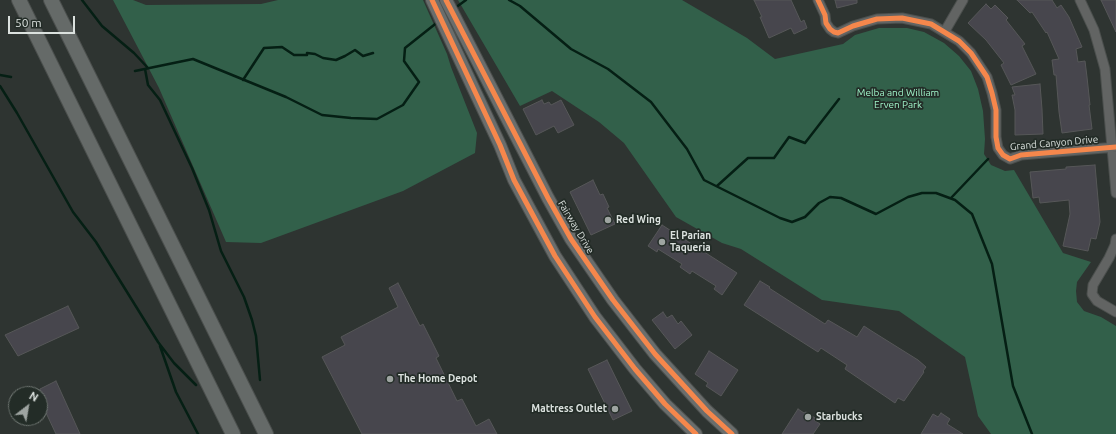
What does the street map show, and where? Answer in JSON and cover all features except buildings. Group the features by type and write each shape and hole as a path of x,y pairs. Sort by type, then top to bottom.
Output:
{"highway":[{"path":"19,0 233,434"},
{"path":"51,0 266,434"}],"main road":[{"path":"432,0 500,145 514,180 555,256 595,317 636,369 665,404 696,434"},
{"name":"Fairway Drive","path":"446,0 524,149 557,216 592,270 654,354 707,412 732,434"}],"street":[{"name":"Grand Canyon Drive","path":"818,0 825,15 826,23 830,29 838,33 866,22 889,17 931,24 960,41 971,53 987,77 996,110 996,137 998,148 1003,155 1010,159 1021,155 1114,147"},
{"path":"945,31 963,0"},
{"path":"1080,0 1094,30 1105,69 1114,147 1116,193"},
{"path":"1116,239 1109,258 1093,285 1092,294 1096,301 1116,312"}],"green space":[{"path":"113,0 133,0 146,5 261,4 278,0 423,0 447,54 477,133 475,153 403,191 261,243 226,242 159,88"},
{"name":"Melba and William Erven Park","path":"458,0 682,0 747,38 775,59 843,44 855,35 879,28 907,28 924,32 944,43 959,56 971,71 978,89 983,111 985,139 984,154 991,165 1005,171 1014,170 1063,253 1091,262 1077,282 1077,302 1084,311 1101,317 1116,326 1116,434 991,434 978,416 965,357 899,311 822,300 741,249 722,243 676,217 624,143 599,122 552,91 520,106"}],"waterway":[{"path":"82,0 102,26 134,53 148,68"},
{"path":"455,8 466,0"},
{"path":"509,0 520,6 571,49 608,69 651,102 687,149 704,180 780,218 792,222 805,217 819,203 830,197 841,198 876,214 908,197 922,193 936,193 955,200 972,214 992,264 1013,386 1032,434"},
{"path":"135,71 193,59 286,97 322,115 377,119 403,105 419,82 404,61 405,48 439,21"},
{"path":"243,80 264,48 282,47 294,55 307,55 307,53 336,60 355,50 363,56 373,53"},
{"path":"145,69 148,85 160,100 192,168 209,210 221,251 244,297 256,336 260,380"},
{"path":"0,75 11,77"},
{"path":"0,86 73,212 96,242 158,342 174,363 196,385"},
{"path":"717,186 748,158 774,158 789,137 805,143 839,99"},
{"path":"951,198 988,159"},
{"path":"160,346 176,392 198,434"}],"cycle path":[{"path":"432,0 500,145 514,180 555,256 595,317 635,369 665,404 696,434"},
{"path":"446,0 548,198 571,239 613,300 655,354 707,411 732,434"},
{"path":"818,0 825,15 826,23 834,32 838,33 853,26 877,19 902,18 931,24 959,41 971,53 987,77 996,110 996,137 998,148 1003,155 1010,159 1021,155 1116,147"}],"place":[{"name":"Red Wing","path":"608,220"},
{"name":"El Parian Taqueria","path":"662,242"},
{"name":"The Home Depot","path":"390,379"},
{"name":"Mattress Outlet","path":"615,409"},
{"name":"Starbucks","path":"808,417"}]}
